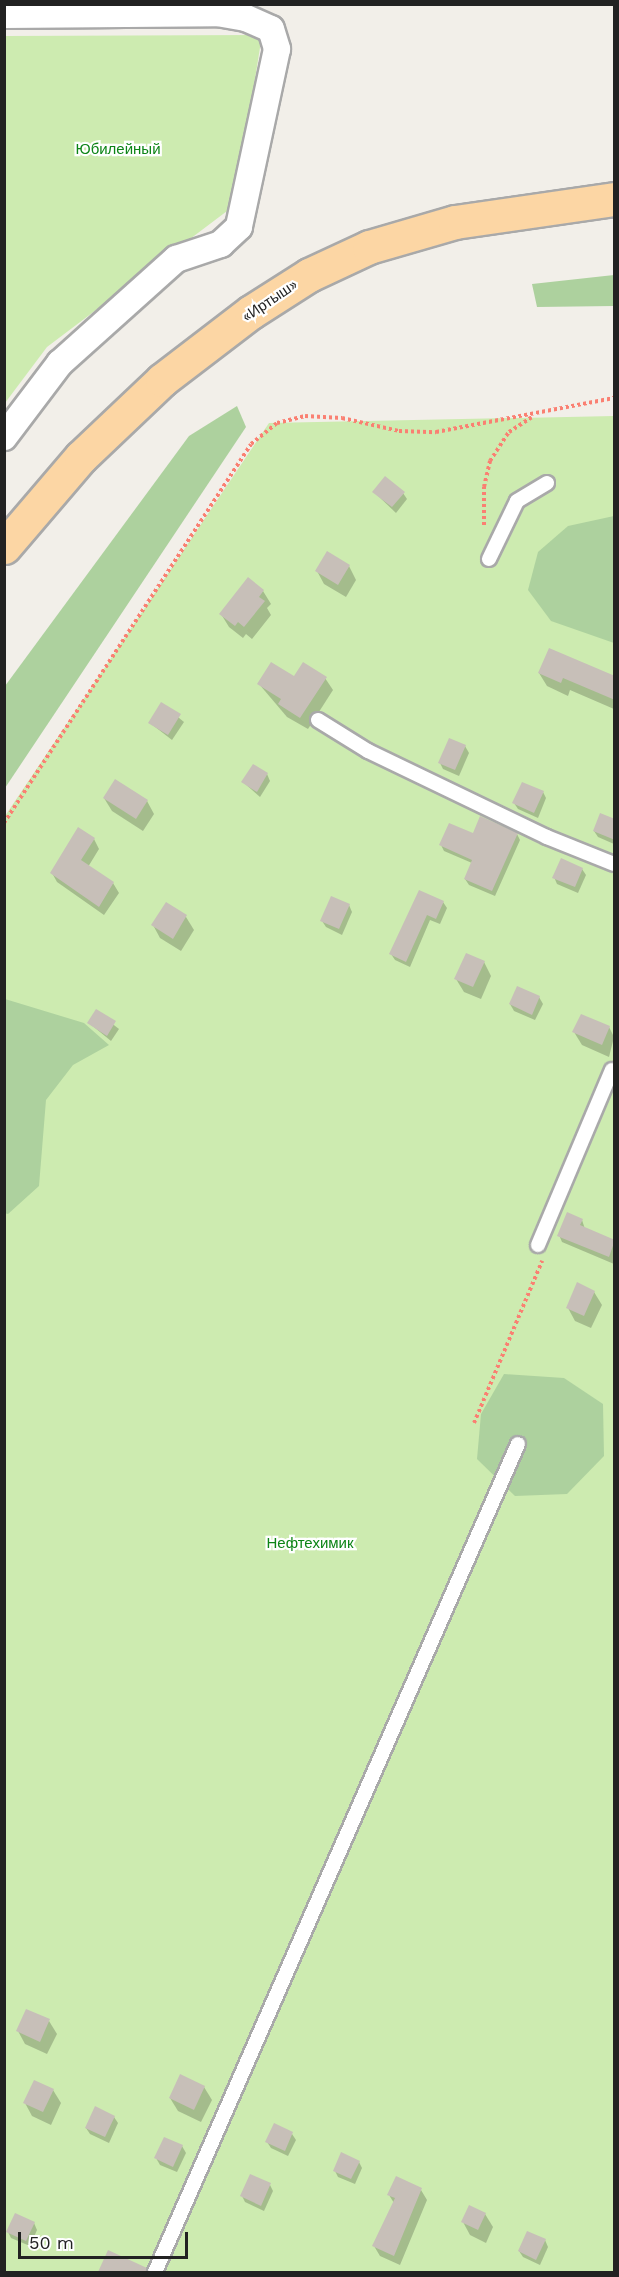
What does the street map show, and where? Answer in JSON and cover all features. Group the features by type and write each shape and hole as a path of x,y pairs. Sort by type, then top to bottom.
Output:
{"main road":[{"name":"«Иртыш»","path":"4,548 81,457 162,380 251,312 309,275 369,247 455,222 615,199"}],"street":[{"path":"4,15 217,13 246,18 271,29 277,49 239,227 221,244 176,259 160,273 60,363 4,437"}],"lane":[{"path":"489,559 517,501 547,483"},
{"path":"318,720 389,761 547,837 615,864"},
{"path":"542,1247 612,1070"},
{"path":"155,2272 518,1443"}],"path":[{"path":"4,823 251,444 277,423 305,416 342,418 399,431 436,432 615,398"},
{"path":"483,532 484,487 490,461 509,432 535,414"},
{"path":"474,1424 542,1247"}],"green space":[{"name":"Юбилейный","path":"262,35 235,205 47,347 5,403 5,36"},
{"path":"614,275 614,306 537,307 532,284"},
{"path":"237,406 246,427 5,788 5,686 189,436"},
{"name":"Нефтехимик","path":"614,416 614,2272 5,2272 5,816 269,423"},
{"path":"614,516 614,643 551,621 528,590 538,552 568,526"},
{"path":"5,999 84,1023 109,1045 73,1065 46,1100 39,1186 8,1214 4,1213"},
{"path":"504,1374 564,1378 603,1404 604,1456 567,1494 515,1496 477,1459 481,1414"}],"building":[{"path":"385,476 405,492 392,507 372,492"},
{"path":"327,551 350,565 338,585 315,571"},
{"path":"248,577 264,590 259,597 265,601 244,627 238,622 235,626 219,614"},
{"path":"549,648 615,676 615,700 563,678 561,683 538,673"},
{"path":"271,662 294,676 303,662 327,677 300,718 278,704 281,699 257,684"},
{"path":"161,702 181,714 168,735 148,723"},
{"path":"449,738 466,745 455,770 438,763"},
{"path":"253,764 268,773 257,792 241,782"},
{"path":"115,779 148,800 136,819 103,798"},
{"path":"522,782 544,791 534,813 512,803"},
{"path":"600,813 615,819 615,840 593,831"},
{"path":"480,816 518,833 492,891 464,879 472,860 439,845 449,823 473,833"},
{"path":"78,827 95,838 81,860 114,882 99,907 50,873"},
{"path":"561,858 583,868 575,887 552,878"},
{"path":"419,890 444,901 436,919 427,915 406,962 389,954"},
{"path":"331,896 350,904 339,929 320,921"},
{"path":"166,902 187,915 173,939 151,925"},
{"path":"466,953 485,961 473,987 454,979"},
{"path":"517,986 540,996 532,1015 509,1004"},
{"path":"96,1009 116,1021 107,1036 87,1023"},
{"path":"581,1014 610,1026 602,1045 572,1032"},
{"path":"567,1212 583,1219 580,1225 615,1240 609,1257 557,1236"},
{"path":"577,1282 595,1291 584,1316 566,1308"},
{"path":"26,2009 50,2019 40,2042 16,2031"},
{"path":"180,2074 205,2086 194,2110 169,2098"},
{"path":"34,2080 54,2089 43,2112 23,2103"},
{"path":"95,2106 115,2116 105,2137 85,2128"},
{"path":"274,2123 293,2132 285,2151 265,2142"},
{"path":"164,2137 183,2145 173,2167 154,2158"},
{"path":"341,2152 360,2161 351,2179 333,2171"},
{"path":"250,2174 271,2183 261,2206 240,2196"},
{"path":"396,2176 422,2188 394,2256 372,2246 395,2198 387,2195"},
{"path":"469,2205 486,2213 478,2230 461,2222"},
{"path":"15,2213 35,2222 26,2241 6,2232"},
{"path":"527,2231 546,2239 536,2260 518,2251"},
{"path":"108,2250 147,2268 146,2272 98,2272"}]}
